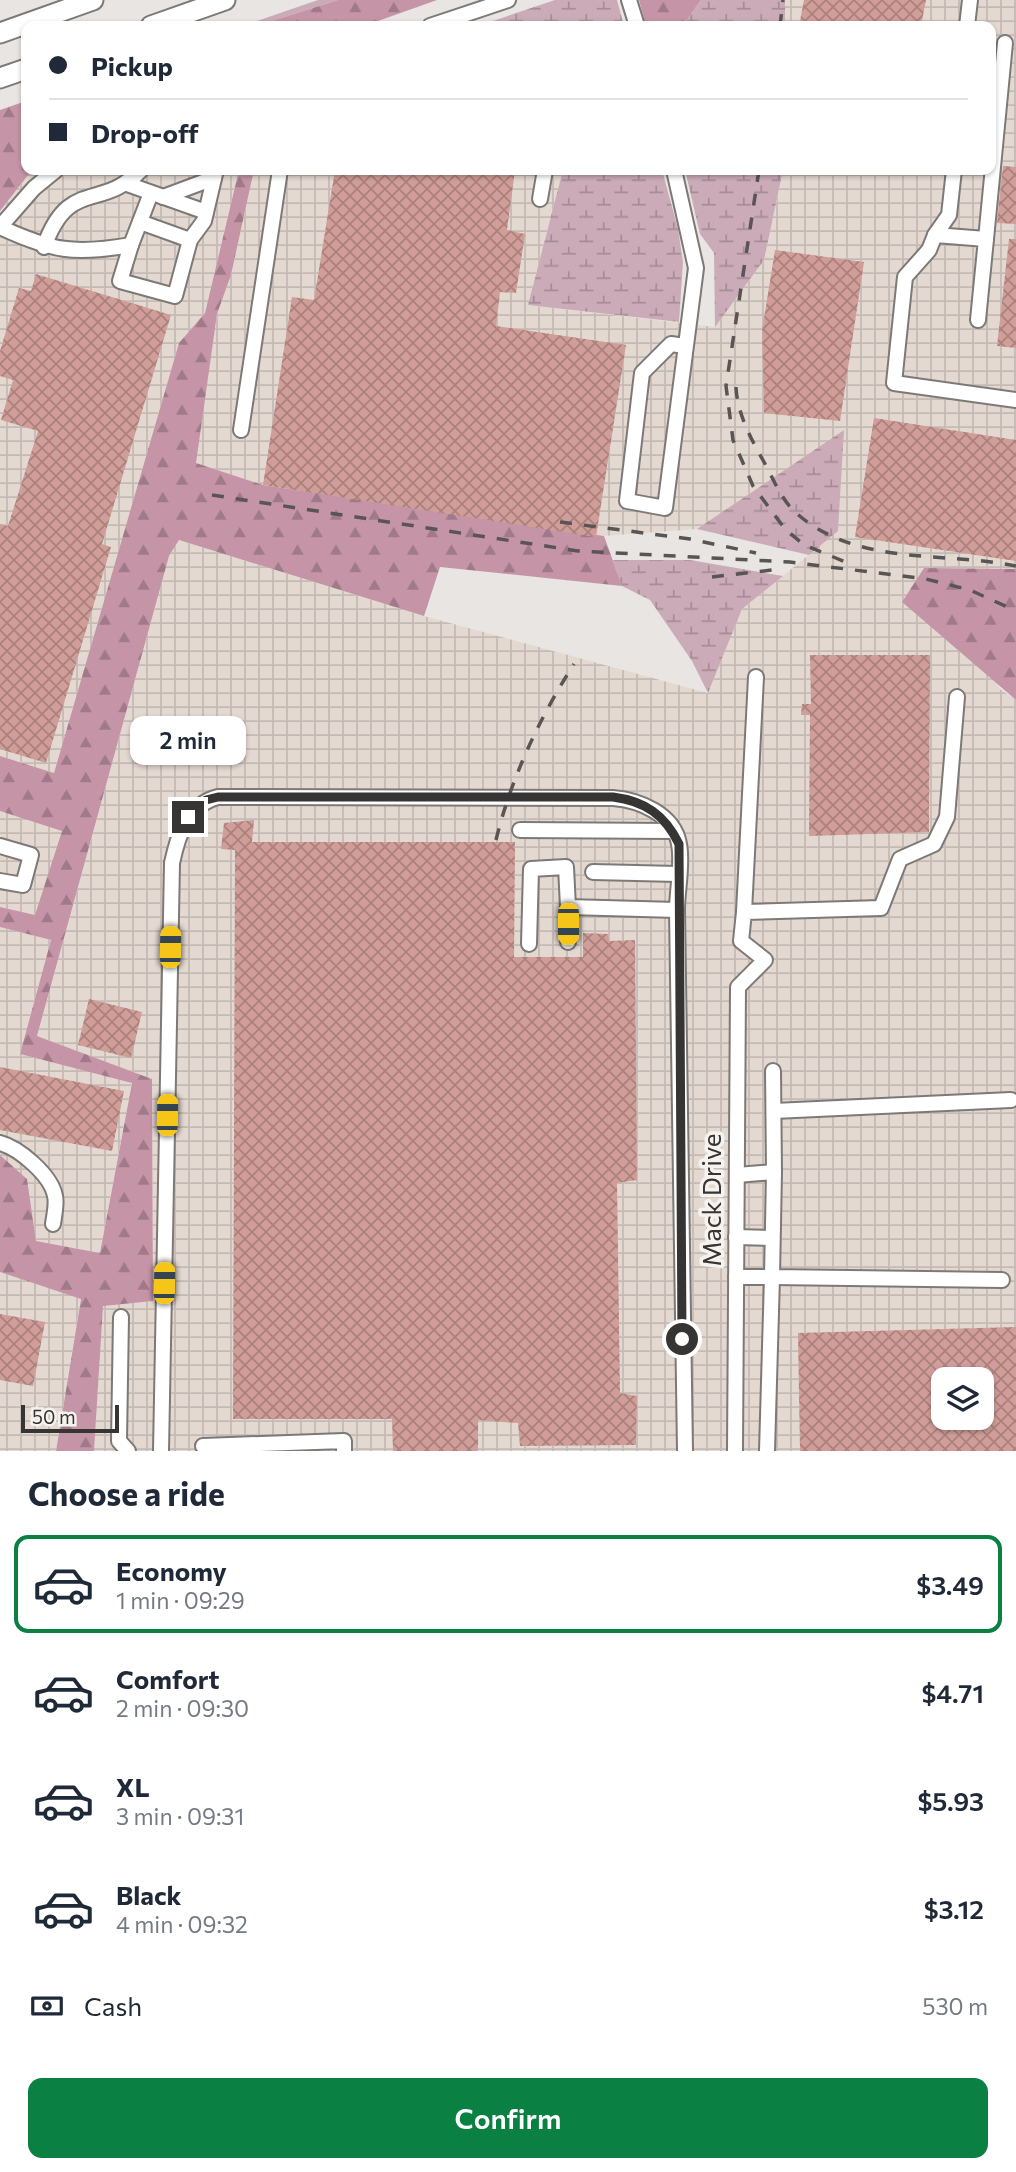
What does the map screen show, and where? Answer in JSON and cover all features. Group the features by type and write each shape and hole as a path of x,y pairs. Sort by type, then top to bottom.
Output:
{"highway":[{"path":"34,21 93,0"},
{"path":"165,21 225,0"},
{"path":"0,33 21,26"},
{"path":"0,78 21,71"}],"street":[{"path":"445,21 508,0"},
{"path":"629,0 635,21"},
{"path":"968,21 970,0"},
{"path":"996,136 1005,43"},
{"path":"50,175 34,188 0,227 44,247 90,252 131,245"},
{"path":"44,247 53,223 70,204 127,184 136,175"},
{"path":"212,175 157,195 131,245 120,281 175,296 190,240 204,221 215,175"},
{"path":"241,430 279,175"},
{"path":"540,199 544,175"},
{"path":"675,175 696,268 665,508 627,501 642,373 671,344 685,346"},
{"path":"954,175 950,215 935,234 929,250 905,277 894,383 1016,400"},
{"path":"978,320 992,175"},
{"path":"127,184 206,212"},
{"path":"141,222 190,240"},
{"path":"935,234 986,239"},
{"path":"755,677 744,912 881,908 900,859 934,844 947,817 957,697"},
{"path":"161,1451 172,863 176,842 188,817 206,800 218,797 613,797 631,799 648,806 673,831 679,844 677,910 683,1450"},
{"path":"520,830 673,831"},
{"path":"0,846 31,855 23,885 0,881"},
{"path":"529,944 531,869 566,867 568,942"},
{"path":"593,872 678,874"},
{"path":"568,907 677,910"},
{"name":"Mack Drive","path":"735,1451 738,986 765,960 741,941 744,912"},
{"path":"767,1451 774,1071"},
{"path":"774,1111 1011,1100"},
{"path":"0,1143 15,1147 35,1165 55,1194 53,1224"},
{"path":"737,1175 774,1172"},
{"path":"736,1237 772,1238"},
{"path":"736,1277 1002,1280"},
{"path":"121,1317 119,1441 128,1451"},
{"path":"203,1446 344,1441 344,1451"}],"shaded area":[{"path":"785,0 1016,0 1016,569 924,568 1000,689 1016,700 1016,1451 94,1451 103,1305 153,1301 152,1079 37,1036 169,556 179,540 424,616 708,693 742,609 838,531 843,431 697,529 604,536 263,485 195,463 217,314 231,275 253,175 562,175 528,305 715,327 764,260 782,175 996,175 996,21 785,21"},
{"path":"28,175 238,175 205,313 179,343 54,773 0,756 0,211"},
{"path":"0,811 63,830 35,916 0,907"},
{"path":"0,927 51,940 20,1054 132,1082 100,1253 36,1241 27,1180 0,1155"},
{"path":"0,1272 81,1298 56,1451 0,1451"}],"green space":[{"path":"318,0 338,0 272,21 257,21"},
{"path":"338,0 437,0 378,21 272,21"},
{"path":"555,0 617,0 623,21 493,21"},
{"path":"639,0 701,0 686,21 645,21"},
{"path":"701,0 785,0 785,21 686,21"},
{"path":"21,103 21,175 28,175 0,211 0,110"},
{"path":"238,175 253,175 231,275 217,314 196,463 263,485 604,536 622,586 440,567 424,616 179,540 169,556 37,1036 152,1079 153,1301 103,1306 94,1451 56,1451 81,1299 0,1272 0,1155 27,1179 36,1241 100,1253 132,1083 20,1054 51,940 0,927 0,907 35,915 62,831 0,811 0,756 54,773 179,343 205,313"},
{"path":"562,175 663,175 678,229 683,262 679,322 528,305"},
{"path":"686,175 782,175 764,260 715,327 714,253 700,234"},
{"path":"844,430 838,531 809,555 697,529"},
{"path":"612,560 690,560 783,576 742,609 708,693 692,661 650,600 622,586"},
{"path":"924,568 1016,569 1016,700 902,602"}],"building":[{"path":"804,0 926,0 922,21 800,21"},
{"path":"1003,166 1016,167 1016,224 997,223"},
{"path":"334,175 514,175 507,230 525,234 516,293 500,292 496,326 626,345 596,537 263,485 292,297 314,300"},
{"path":"1009,239 1016,239 1016,348 997,346"},
{"path":"775,250 864,262 840,421 764,413 762,331"},
{"path":"36,274 171,315 102,544 111,547 46,763 0,749 0,524 8,526 38,431 1,420 13,380 0,376 0,351 19,288 31,291"},
{"path":"874,418 1016,440 1016,561 855,537"},
{"path":"810,655 930,655 929,832 809,836 810,715 801,715 802,704 811,704"},
{"path":"254,820 252,842 515,842 514,957 583,957 583,933 608,934 609,941 635,940 637,1180 617,1183 620,1393 637,1396 636,1445 520,1446 518,1423 478,1420 478,1451 393,1451 392,1419 233,1419 235,850 221,849 224,823"},
{"path":"89,999 142,1012 131,1058 78,1045"},
{"path":"0,1067 124,1091 112,1151 0,1130"},
{"path":"0,1314 45,1322 33,1386 0,1380"},
{"path":"1016,1327 1016,1451 800,1451 798,1333"}],"railway":[{"path":"781,21 783,0"},
{"path":"758,175 726,386 733,440 753,486 785,529 804,545 853,565"},
{"path":"736,387 746,426 781,495 795,512 819,529 845,542 872,549 1016,566"},
{"path":"212,495 578,551 790,562 926,579 970,590 1016,611"},
{"path":"560,522 690,539 756,553"},
{"path":"712,577 772,570"},
{"path":"496,840 518,771 550,705 574,664"}],"route":[{"path":"188,817 206,800 218,797 613,797 631,799 648,806 670,825 679,844 677,910 682,1339"}]}
